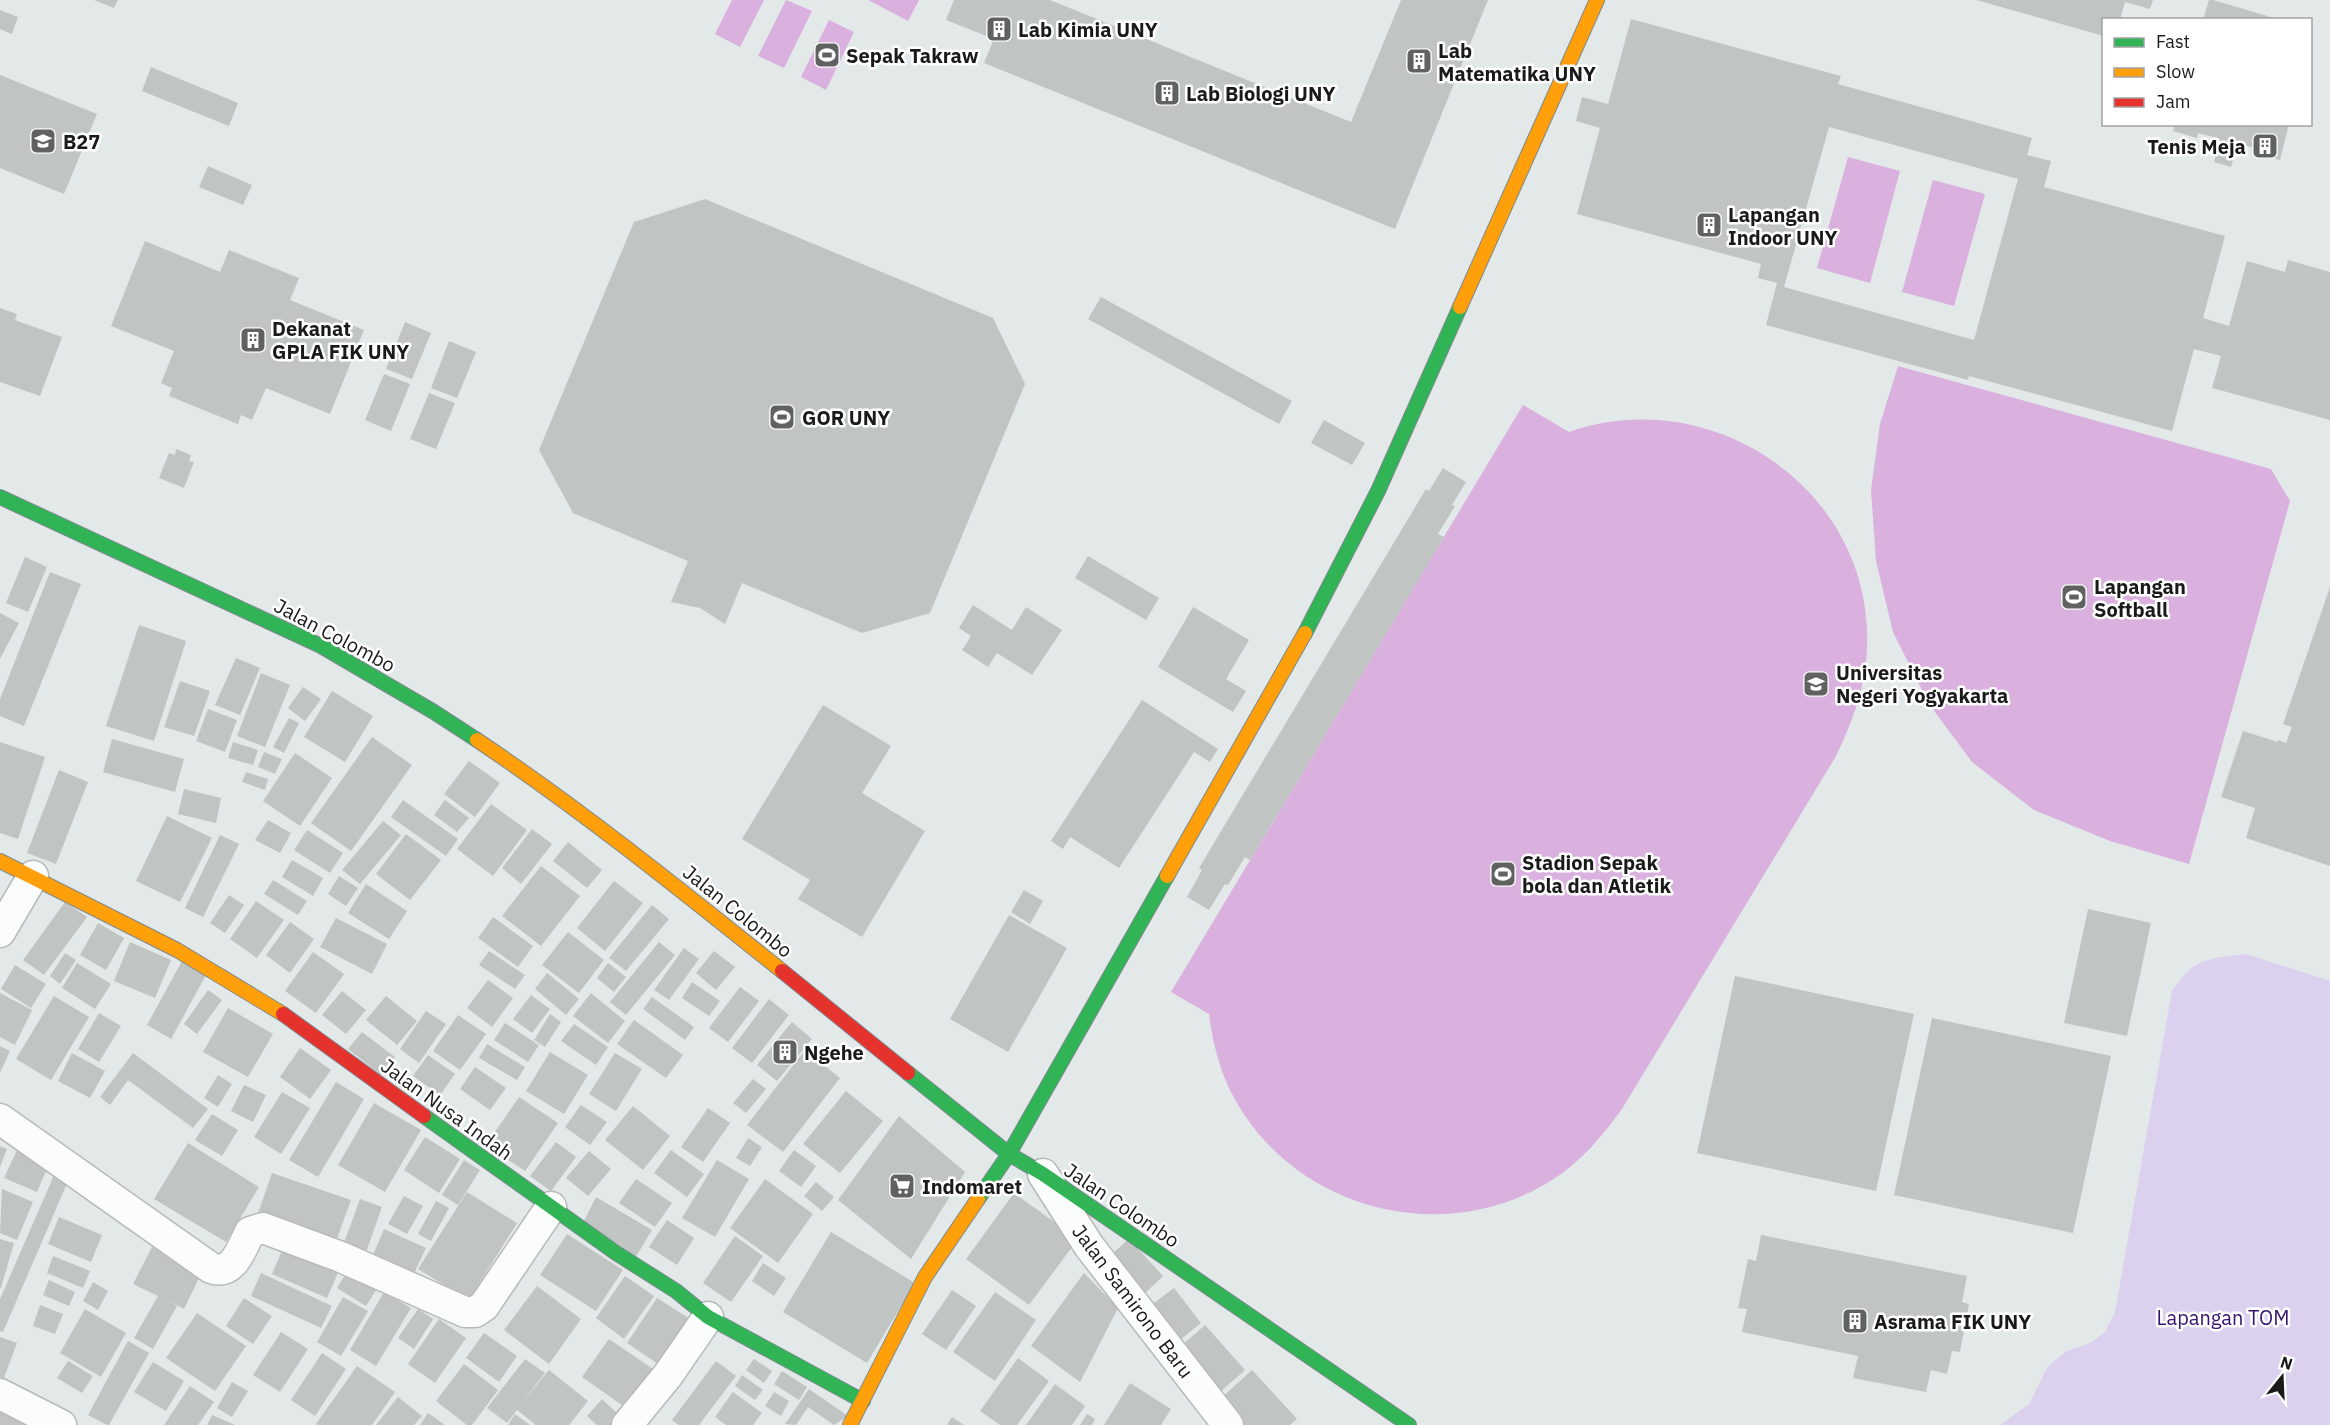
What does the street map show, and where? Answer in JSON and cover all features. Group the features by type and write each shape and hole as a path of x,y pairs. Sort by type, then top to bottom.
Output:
{"street":[{"path":"850,1425 925,1277 1010,1154 1308,627 1378,490 1597,0"},
{"name":"Jalan Colombo","path":"0,497 321,646 434,712 543,784 656,870 1010,1154 1043,1174 1409,1425"},
{"name":"Jalan Nusa Indah","path":"0,861 195,959 262,1001 550,1207 676,1292 708,1317 863,1401"},
{"path":"0,932 33,876"},
{"path":"0,1119 211,1269 220,1271 231,1267 250,1232 267,1229 341,1257 465,1312 475,1312 484,1306 550,1207"},
{"name":"Jalan Samirono Baru","path":"1043,1174 1089,1246 1228,1425"},
{"path":"627,1425 668,1375 708,1317"},
{"path":"0,1394 61,1425"}],"green space":[{"name":"Lapangan TOM","path":"2246,954 2330,981 2330,1425 2000,1425 2029,1404 2048,1366 2067,1351 2092,1342 2105,1332 2115,1312 2172,991 2188,972 2203,962"}],"shaded area":[{"path":"732,0 764,0 740,47 715,34"},
{"name":"Sepak Takraw","path":"786,0 812,11 784,68 758,56"},
{"path":"868,0 919,0 908,21"},
{"name":"Sepak Takraw","path":"829,20 854,32 826,90 801,77"},
{"path":"1848,157 1900,171 1870,283 1817,268"},
{"path":"1933,180 1985,194 1954,306 1902,292"},
{"name":"Lapangan Softball","path":"1898,366 2271,469 2290,501 2189,864 2110,841 2034,810 1972,762 1929,704 1893,632 1876,561 1871,490 1880,424"},
{"name":"Stadion Sepak bola dan Atletik","path":"1523,405 1569,432 1621,421 1673,422 1722,434 1767,457 1806,489 1837,529 1858,577 1867,630 1866,663 1860,695 1836,756 1622,1109 1607,1129 1563,1173 1510,1201 1466,1212 1421,1214 1377,1207 1335,1192 1296,1169 1263,1139 1236,1101 1221,1070 1209,1014 1171,992"}],"building":[{"path":"94,0 118,0 114,8"},
{"name":"Lab Biologi UNY","path":"954,0 1050,0 1351,122 1401,0 1488,0 1395,229 984,63 994,39 946,20"},
{"path":"1976,0 2153,0 2150,9 2125,2 2121,18 2102,18 2102,35"},
{"path":"2209,0 2213,0 2274,18 2204,18"},
{"path":"0,10 18,17 12,34 0,29"},
{"name":"Lapangan Indoor UNY","path":"1631,19 1841,76 1838,84 2032,138 2027,155 2051,161 2044,187 2225,236 2203,318 2229,326 2247,261 2285,272 2288,260 2330,272 2330,420 2212,388 2221,356 2194,349 2172,431 1969,376 1968,380 1766,325 1777,283 1758,278 1761,264 1577,214 1600,128 1576,121 1582,97 1608,104","holes":["1829,127 2018,179 1974,340 1784,287"]},
{"path":"151,67 238,103 229,126 142,91"},
{"name":"B27","path":"0,75 97,114 64,194 0,168"},
{"name":"Tenis Meja","path":"2174,126 2288,126 2280,160 2256,153 2257,149 2238,143 2231,167 2214,162 2220,139 2198,133 2197,138 2173,131"},
{"path":"208,166 252,185 243,205 199,187"},
{"name":"GOR UNY","path":"705,199 993,318 1025,384 930,613 862,633 742,583 725,624 700,608 671,602 688,561 573,513 539,450 634,222"},
{"name":"Dekanat GPLA FIK UNY","path":"145,241 220,272 229,250 299,278 290,300 364,330 330,414 266,388 252,420 241,415 238,424 169,396 172,388 161,383 174,351 111,326"},
{"path":"1101,297 1292,401 1279,424 1088,319"},
{"path":"0,308 17,314 15,320 62,337 40,396 0,382"},
{"path":"405,322 431,333 412,379 386,369"},
{"path":"449,341 476,352 457,398 431,388"},
{"path":"384,374 410,384 391,431 365,420"},
{"path":"429,393 455,403 436,449 410,439"},
{"path":"1324,420 1365,443 1352,465 1311,443"},
{"path":"176,449 191,455 189,461 194,462 184,488 159,478 169,453 175,455"},
{"path":"1443,468 1466,482 1438,534 1444,537 1250,860 1245,857 1209,910 1187,897 1202,870 1199,868 1426,489 1429,491"},
{"path":"1088,556 1159,598 1146,620 1075,578"},
{"path":"25,557 47,567 28,612 6,603"},
{"path":"50,572 81,584 24,726 0,716 0,699"},
{"path":"2330,587 2330,866 2246,838 2255,808 2221,797 2243,731 2286,743 2292,727 2283,724"},
{"path":"973,605 1012,630 1026,607 1062,630 1032,675 997,653 988,667 962,650 971,636 959,628"},
{"path":"1193,607 1249,640 1226,679 1246,691 1233,712 1158,667"},
{"path":"0,613 19,623 0,659"},
{"path":"139,625 186,641 154,741 106,726"},
{"path":"236,658 260,668 240,715 215,705"},
{"path":"261,673 290,685 265,747 237,736"},
{"path":"180,681 210,691 194,736 164,727"},
{"path":"303,687 321,699 305,721 288,708"},
{"path":"332,691 373,716 345,762 304,737"},
{"path":"1142,700 1218,749 1210,762 1194,752 1119,868 1070,837 1063,849 1051,841"},
{"path":"823,705 891,746 862,793 925,831 862,937 798,899 810,880 742,839"},
{"path":"208,709 237,720 225,752 196,741"},
{"path":"289,718 299,723 284,753 273,747"},
{"path":"372,737 412,765 351,851 311,823"},
{"path":"112,739 184,759 175,792 103,772"},
{"path":"0,742 45,757 18,839 0,833"},
{"path":"233,742 258,750 253,765 228,758"},
{"path":"264,752 282,759 275,774 258,767"},
{"path":"295,753 332,778 300,826 263,801"},
{"path":"469,761 500,783 475,817 444,794"},
{"path":"59,770 88,782 56,864 27,853"},
{"path":"246,772 268,779 265,790 242,782"},
{"path":"184,789 221,798 216,823 178,814"},
{"path":"403,800 458,839 446,856 391,817"},
{"path":"445,800 469,818 457,832 434,815"},
{"path":"491,804 527,830 493,876 457,849"},
{"path":"167,816 212,838 180,902 136,881"},
{"path":"268,820 291,833 280,853 255,840"},
{"path":"383,821 401,835 360,884 342,870"},
{"path":"532,829 552,844 521,884 502,868"},
{"path":"307,830 343,853 330,873 294,850"},
{"path":"406,834 441,860 410,900 376,874"},
{"path":"220,835 239,844 203,917 185,908"},
{"path":"568,842 602,870 587,888 553,861"},
{"path":"292,860 323,878 313,896 282,877"},
{"path":"541,866 580,896 541,946 502,916"},
{"path":"339,876 358,888 346,906 328,894"},
{"path":"273,880 307,901 298,915 264,894"},
{"path":"614,881 643,903 605,951 577,928"},
{"path":"366,884 407,911 389,939 348,913"},
{"path":"1024,890 1043,901 1030,924 1011,912"},
{"path":"229,895 244,905 225,933 210,923"},
{"path":"256,901 284,920 257,958 230,939"},
{"path":"65,902 87,917 44,975 23,960"},
{"path":"652,905 669,919 626,971 609,958"},
{"path":"2088,909 2151,923 2127,1036 2064,1023"},
{"path":"1009,915 1067,948 1008,1052 950,1019"},
{"path":"493,917 533,946 518,967 478,938"},
{"path":"336,918 387,944 372,974 320,947"},
{"path":"290,922 314,939 290,973 266,955"},
{"path":"98,923 124,938 106,970 80,955"},
{"path":"568,932 604,960 579,993 542,965"},
{"path":"130,942 171,960 155,998 114,981"},
{"path":"659,942 675,955 626,1015 610,1002"},
{"path":"684,948 699,959 669,1000 654,990"},
{"path":"489,951 525,975 515,989 479,965"},
{"path":"714,951 735,967 716,990 696,973"},
{"path":"313,952 344,974 316,1013 285,991"},
{"path":"65,953 76,960 60,984 50,976"},
{"path":"182,961 206,975 171,1039 147,1025"},
{"path":"77,963 111,984 95,1009 62,988"},
{"path":"608,963 626,977 614,992 597,978"},
{"path":"15,965 46,984 31,1008 1,989"},
{"path":"547,973 579,999 566,1015 535,989"},
{"path":"1735,976 1914,1014 1876,1191 1697,1153"},
{"path":"488,980 513,998 492,1027 467,1008"},
{"path":"692,982 720,1001 709,1016 682,998"},
{"path":"740,987 759,1001 728,1042 709,1028"},
{"path":"208,990 222,1000 197,1034 184,1024"},
{"path":"342,991 366,1010 346,1034 322,1015"},
{"path":"0,993 32,1010 15,1045 0,1037"},
{"path":"591,993 625,1021 608,1043 573,1016"},
{"path":"531,995 550,1009 532,1033 513,1019"},
{"path":"54,996 89,1017 51,1080 16,1059"},
{"path":"386,996 417,1021 397,1045 366,1020"},
{"path":"652,997 694,1027 685,1040 643,1009"},
{"path":"769,999 789,1015 752,1063 732,1048"},
{"path":"228,1008 273,1034 248,1077 203,1052"},
{"path":"426,1011 446,1024 419,1063 400,1049"},
{"path":"99,1013 121,1026 99,1062 78,1049"},
{"path":"550,1014 561,1022 545,1047 534,1040"},
{"path":"458,1015 486,1034 460,1070 433,1051"},
{"path":"1932,1018 2111,1056 2073,1233 1894,1195"},
{"path":"634,1020 683,1055 666,1078 617,1044"},
{"name":"Ngehe","path":"792,1022 812,1039 777,1081 757,1065"},
{"path":"505,1023 539,1045 528,1062 494,1040"},
{"path":"574,1024 608,1047 596,1065 561,1041"},
{"path":"362,1032 395,1057 381,1075 348,1049"},
{"path":"487,1044 525,1067 517,1080 479,1058"},
{"path":"0,1046 10,1051 0,1073"},
{"path":"300,1048 331,1070 310,1099 280,1077"},
{"path":"805,1050 840,1078 783,1152 747,1125"},
{"path":"550,1052 588,1075 564,1114 526,1091"},
{"path":"72,1053 105,1071 90,1098 58,1081"},
{"path":"133,1053 208,1109 193,1128 128,1080 110,1105 100,1097"},
{"path":"615,1053 642,1069 616,1111 589,1094"},
{"path":"428,1055 455,1074 440,1095 413,1076"},
{"path":"475,1067 506,1088 490,1110 460,1089"},
{"path":"218,1075 232,1084 218,1107 204,1098"},
{"path":"753,1079 766,1089 746,1113 733,1103"},
{"path":"336,1082 364,1099 318,1177 289,1160"},
{"path":"244,1085 266,1095 253,1122 231,1111"},
{"path":"846,1091 883,1121 840,1173 803,1144"},
{"path":"282,1092 310,1108 281,1154 254,1137"},
{"path":"519,1097 558,1123 525,1171 486,1145"},
{"path":"374,1103 421,1130 385,1192 338,1165"},
{"path":"581,1105 607,1122 590,1145 565,1127"},
{"path":"633,1106 670,1136 643,1170 605,1140"},
{"path":"708,1108 730,1123 703,1162 681,1147"},
{"path":"212,1114 238,1130 222,1156 195,1140"},
{"name":"Indomaret","path":"899,1116 965,1172 911,1259 838,1200"},
{"path":"425,1137 460,1159 439,1193 404,1170"},
{"path":"748,1138 762,1147 750,1166 736,1158"},
{"path":"556,1142 576,1157 551,1191 530,1176"},
{"path":"188,1143 259,1187 226,1242 154,1199"},
{"path":"0,1146 7,1149 0,1167"},
{"path":"18,1148 50,1162 37,1192 4,1178"},
{"path":"671,1150 704,1174 687,1197 654,1173"},
{"path":"794,1150 816,1166 801,1187 779,1171"},
{"path":"589,1151 611,1169 588,1196 566,1178"},
{"path":"464,1160 480,1170 458,1205 442,1195"},
{"path":"717,1160 749,1179 715,1237 682,1218"},
{"path":"55,1173 69,1179 3,1332 0,1331 0,1299"},
{"path":"272,1173 351,1200 334,1247 256,1219"},
{"path":"636,1179 672,1203 655,1227 619,1203"},
{"path":"765,1179 813,1214 778,1263 730,1228"},
{"path":"816,1182 834,1197 822,1211 804,1196"},
{"path":"2,1189 33,1202 17,1240 0,1233"},
{"path":"467,1192 517,1223 469,1300 418,1269"},
{"path":"1014,1193 1078,1239 1029,1305 966,1259"},
{"path":"404,1196 423,1206 407,1234 388,1224"},
{"path":"596,1197 652,1230 634,1260 582,1225"},
{"path":"360,1199 382,1207 364,1258 341,1251"},
{"path":"436,1201 449,1208 431,1241 418,1234"},
{"path":"59,1217 102,1235 91,1262 48,1244"},
{"path":"667,1220 694,1238 677,1265 649,1247"},
{"path":"384,1229 426,1248 411,1280 370,1262"},
{"path":"831,1232 915,1283 867,1363 783,1312"},
{"path":"567,1234 623,1270 596,1311 540,1275"},
{"name":"Asrama FIK UNY","path":"1761,1235 1967,1276 1962,1302 1969,1304 1960,1352 1952,1351 1947,1374 1931,1370 1926,1392 1853,1378 1858,1356 1742,1332 1747,1309 1738,1308 1748,1259 1756,1261"},
{"path":"735,1236 763,1256 731,1302 703,1283"},
{"path":"0,1239 14,1243 1,1288 0,1288"},
{"path":"1129,1239 1163,1276 1139,1299 1104,1261"},
{"path":"285,1244 340,1268 327,1298 272,1274"},
{"path":"152,1247 202,1272 184,1309 169,1301 177,1306 153,1349 134,1338 158,1296 133,1284"},
{"path":"53,1256 90,1271 83,1288 47,1273"},
{"path":"763,1263 786,1278 774,1296 752,1281"},
{"path":"352,1264 381,1282 366,1306 337,1288"},
{"path":"261,1273 332,1306 321,1328 251,1296"},
{"path":"1084,1273 1118,1308 1080,1382 1031,1346"},
{"path":"625,1276 654,1296 624,1339 596,1318"},
{"path":"49,1280 75,1292 69,1306 43,1295"},
{"path":"93,1282 108,1291 98,1310 83,1301"},
{"path":"537,1286 581,1319 549,1364 504,1330"},
{"path":"1174,1288 1201,1323 1174,1345 1146,1309"},
{"path":"952,1290 976,1306 946,1350 922,1334"},
{"path":"384,1292 411,1308 376,1366 350,1350"},
{"path":"995,1292 1036,1320 995,1381 953,1352"},
{"path":"343,1297 368,1311 341,1356 317,1342"},
{"path":"244,1298 272,1316 253,1344 226,1326"},
{"path":"657,1298 695,1322 664,1368 627,1343"},
{"path":"40,1305 63,1314 55,1334 33,1326"},
{"path":"85,1309 126,1333 101,1377 60,1353"},
{"path":"418,1309 433,1319 414,1349 398,1338"},
{"path":"197,1313 246,1346 215,1391 166,1358"},
{"path":"439,1319 466,1338 435,1383 408,1364"},
{"path":"1205,1325 1245,1370 1219,1393 1180,1347"},
{"path":"281,1332 308,1349 280,1392 253,1375"},
{"path":"484,1333 517,1356 499,1382 466,1358"},
{"path":"0,1337 17,1343 4,1378 0,1377"},
{"path":"609,1339 656,1371 629,1410 582,1377"},
{"path":"128,1341 149,1353 107,1425 88,1415"},
{"path":"322,1353 346,1369 315,1416 291,1400"},
{"path":"1018,1358 1049,1381 1017,1425 1000,1425 980,1411"},
{"path":"525,1359 545,1373 520,1405 549,1370 588,1401 569,1425 536,1425 517,1410 507,1423 487,1408"},
{"path":"754,1359 772,1371 764,1383 746,1370"},
{"path":"68,1361 93,1376 82,1393 57,1378"},
{"path":"716,1361 736,1376 699,1425 679,1425 672,1420"},
{"path":"153,1362 184,1381 166,1411 134,1392"},
{"path":"464,1364 498,1390 472,1425 467,1425 436,1401"},
{"path":"357,1366 395,1392 372,1425 316,1424"},
{"path":"1252,1370 1297,1419 1290,1425 1242,1425 1219,1400"},
{"path":"782,1371 807,1387 799,1400 774,1384"},
{"path":"742,1375 763,1390 755,1400 735,1386"},
{"path":"232,1382 248,1391 232,1417 217,1408"},
{"path":"1130,1383 1171,1409 1161,1425 1104,1425"},
{"path":"1055,1384 1085,1406 1072,1425 1026,1425"},
{"path":"190,1386 214,1402 198,1425 164,1425"},
{"path":"809,1389 848,1416 834,1425 808,1407 796,1425 785,1424"},
{"path":"733,1392 762,1413 753,1425 726,1425 715,1417"},
{"path":"774,1392 789,1401 781,1416 765,1406"},
{"path":"398,1397 422,1416 414,1425 376,1425"},
{"path":"602,1399 621,1417 614,1425 597,1425 587,1416"},
{"path":"0,1410 55,1425 0,1425"},
{"path":"428,1413 445,1425 420,1425"},
{"path":"515,1414 530,1425 508,1425"},
{"path":"1087,1414 1095,1419 1092,1425 1080,1425"},
{"path":"212,1415 235,1425 207,1425"},
{"path":"952,1417 964,1425 947,1425"}],"traffic: fast":[{"path":"1305,633 1378,491 1460,307"},
{"path":"0,497 321,646 477,740"},
{"path":"978,1199 1009,1154 1167,876"},
{"path":"908,1073 1009,1154 1043,1174 1409,1425"},
{"path":"424,1116 616,1253 676,1291 708,1317 863,1401"}],"traffic: slow":[{"path":"1460,307 1597,0"},
{"path":"1167,876 1305,633"},
{"path":"477,740 594,823 782,971"},
{"path":"0,861 177,950 283,1014"},
{"path":"850,1425 925,1277 978,1199"}],"traffic: jam":[{"path":"782,971 908,1073"},
{"path":"283,1014 424,1116"}],"place":[{"name":"Lab Kimia UNY","path":"999,29"},
{"name":"Sepak Takraw","path":"827,55"},
{"name":"Lab Matematika UNY","path":"1419,61"},
{"name":"Lab Biologi UNY","path":"1167,93"},
{"name":"B27","path":"43,141"},
{"name":"Tenis Meja","path":"2265,146"},
{"name":"Lapangan Indoor UNY","path":"1709,225"},
{"name":"Dekanat GPLA FIK UNY","path":"253,340"},
{"name":"GOR UNY","path":"782,417"},
{"name":"Lapangan Softball","path":"2074,597"},
{"name":"Universitas Negeri Yogyakarta","path":"1816,684"},
{"name":"Stadion Sepak bola dan Atletik","path":"1503,874"},
{"name":"Ngehe","path":"785,1052"},
{"name":"Indomaret","path":"902,1186"},
{"name":"Asrama FIK UNY","path":"1855,1321"}]}
